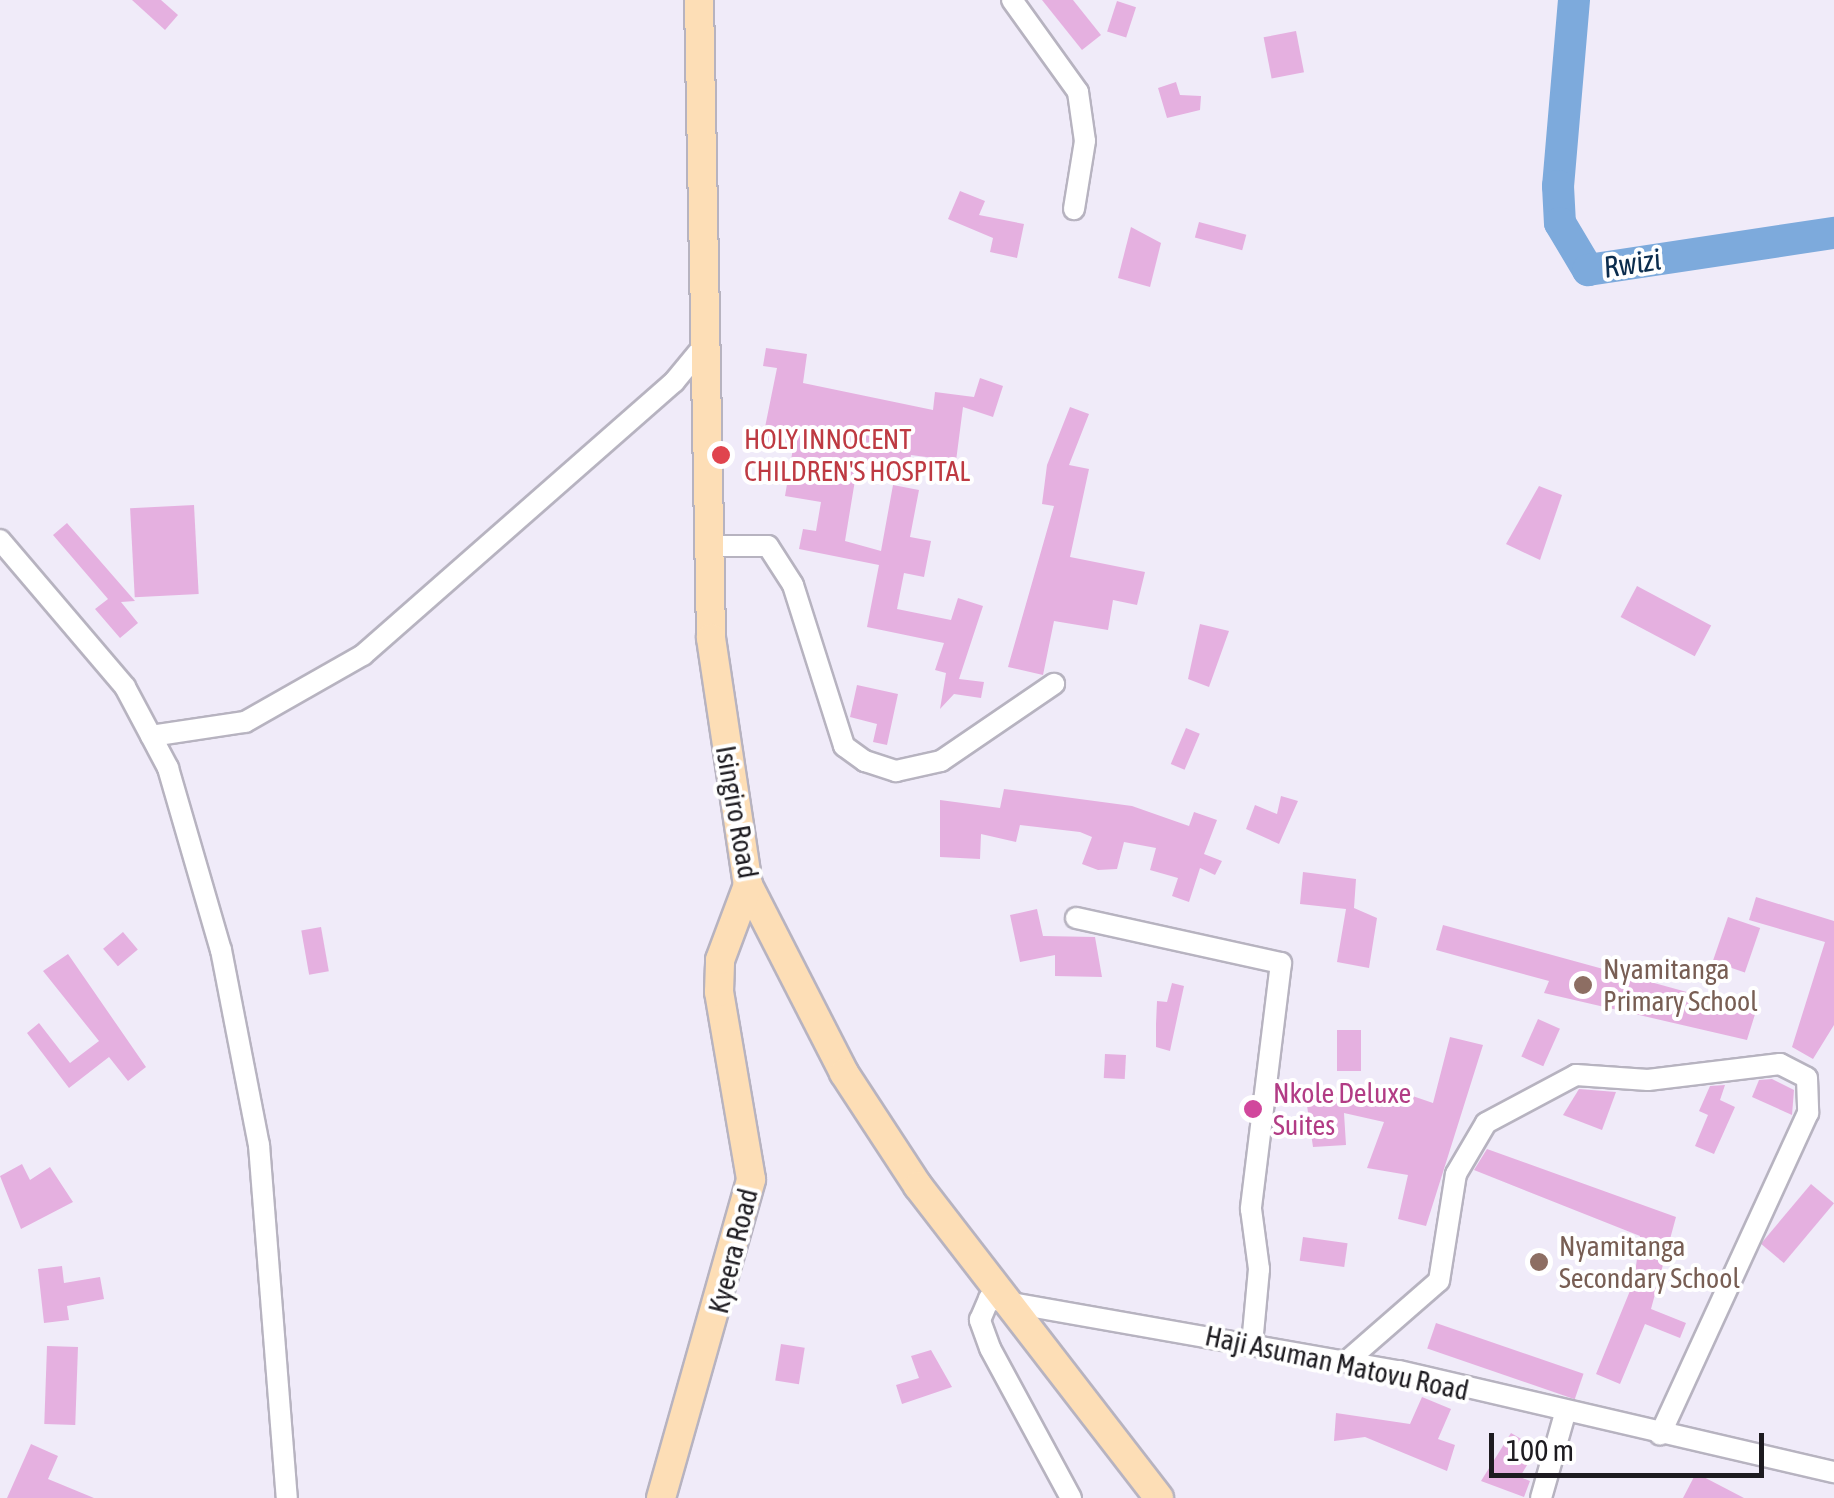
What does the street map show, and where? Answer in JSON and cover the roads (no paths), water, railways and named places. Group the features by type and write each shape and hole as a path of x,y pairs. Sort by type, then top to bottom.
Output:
{"main road":[{"name":"Isingiro Road","path":"699,0 710,546 719,713 748,885 844,1074 1012,1307 1159,1498"},
{"name":"Kyeera Road","path":"662,1498 751,1179 719,992 748,885"}],"street":[{"path":"1012,0 1078,92 1086,141 1074,209"},
{"path":"151,736 245,722 363,655 674,382 707,342"},
{"path":"0,540 125,687 151,736 221,950 259,1146 288,1498"},
{"path":"710,546 768,546 793,585 844,746 865,761 896,771 940,761 1054,684"},
{"path":"1076,918 1281,963 1251,1208 1259,1269 1252,1344"},
{"path":"1346,1362 1439,1281 1456,1174 1486,1123 1576,1075 1648,1080 1780,1064 1806,1078 1808,1113 1660,1435"},
{"path":"1012,1307 988,1300 980,1320 1071,1498"},
{"name":"Haji Asuman Matovu Road","path":"1012,1307 1346,1362 1660,1435 1733,1442 1834,1472"},
{"path":"1541,1498 1564,1414"}],"waterway":[{"name":"Rwizi","path":"1574,0 1558,186 1560,223 1588,270 1834,233"}],"place":[{"name":"HOLY INNOCENT CHILDREN'S HOSPITAL","path":"721,455"},
{"name":"Nyamitanga Primary School","path":"1583,985"},
{"name":"Nkole Deluxe Suites","path":"1253,1109"},
{"name":"Nyamitanga Secondary School","path":"1539,1262"}]}
